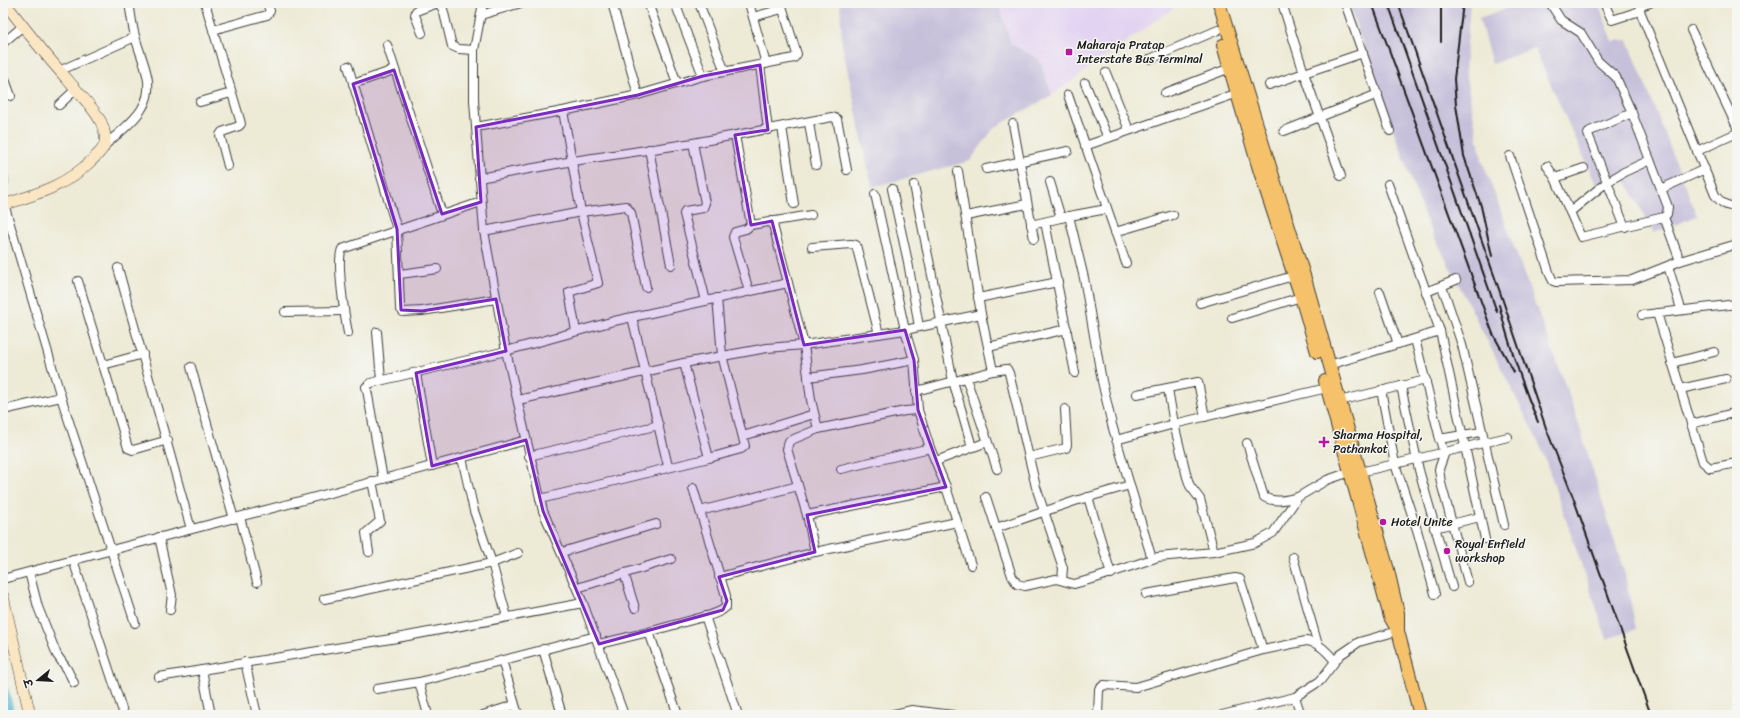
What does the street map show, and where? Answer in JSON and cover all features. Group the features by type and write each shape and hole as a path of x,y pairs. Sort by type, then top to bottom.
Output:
{"main road":[{"path":"1211,3 1259,169 1301,297 1327,388 1355,472"},
{"path":"1219,3 1306,282 1339,401 1390,617 1398,631 1420,715"}],"street":[{"path":"5,3 59,71 92,108 101,122 105,132 104,146"},
{"path":"129,3 135,37 148,77 149,86 147,99 135,117 104,146 84,168 61,184 44,192 4,204 61,397 83,460 110,550 135,623"},
{"path":"205,3 241,124 222,132 220,135 228,166"},
{"path":"213,30 266,14 270,11 267,3"},
{"path":"483,3 474,50 474,101 479,178 484,231 506,351 540,499 547,520 583,602 624,715"},
{"path":"481,15 521,3"},
{"path":"612,3 638,95"},
{"path":"648,3 677,83"},
{"path":"675,3 703,76"},
{"path":"699,3 725,72"},
{"path":"749,3 763,64 768,130"},
{"path":"1282,3 1319,117 1341,176"},
{"path":"1345,3 1390,131"},
{"path":"1547,166 1555,178 1581,237 1664,217 1667,214 1668,207 1632,113 1616,77 1598,61 1581,33 1561,20 1550,3"},
{"path":"1604,3 1609,18 1612,20 1640,11"},
{"path":"1650,3 1641,6 1640,11 1715,195 1720,202 1726,206 1737,207"},
{"path":"422,33 415,15 416,11 438,4 442,9 452,46 459,49 474,50"},
{"path":"476,127 638,95 703,76 791,59 796,56 796,51 782,6 753,17"},
{"path":"3,43 23,26"},
{"path":"1150,59 1218,30"},
{"path":"1691,30 1737,127"},
{"path":"59,71 135,37"},
{"path":"387,45 442,214"},
{"path":"1268,85 1363,53"},
{"path":"348,66 397,229 400,274 400,305 403,312 422,311 496,299"},
{"path":"1165,93 1230,68"},
{"path":"353,84 394,70"},
{"path":"1106,73 1129,130"},
{"path":"3,74 11,96"},
{"path":"1085,83 1108,138"},
{"path":"59,105 75,90"},
{"path":"200,102 231,92"},
{"path":"1085,146 1238,93"},
{"path":"1284,131 1378,94"},
{"path":"1068,95 1126,263"},
{"path":"563,111 581,212 598,283 569,292 576,332"},
{"path":"1625,227 1588,133 1632,113"},
{"path":"479,178 573,161 693,143 809,123 832,117 837,119 847,170"},
{"path":"809,123 816,165"},
{"path":"1013,124 1034,239"},
{"path":"782,127 794,204"},
{"path":"1697,151 1737,133"},
{"path":"735,135 751,224"},
{"path":"693,143 706,204 703,208 685,211 684,214 706,301"},
{"path":"649,149 671,265"},
{"path":"986,169 1068,151"},
{"path":"1510,156 1553,281 1560,283 1632,280 1680,261 1737,244"},
{"path":"1570,212 1607,182 1650,160"},
{"path":"1555,178 1584,168"},
{"path":"1661,189 1705,169"},
{"path":"958,171 978,298 993,371"},
{"path":"1050,182 1060,218"},
{"path":"1388,184 1440,331 1484,539"},
{"path":"914,185 953,381 972,447"},
{"path":"892,189 908,262 919,327"},
{"path":"875,194 905,330 914,360 918,410 930,448 946,487 971,565"},
{"path":"348,333 344,311 340,258 342,249 397,229 481,202"},
{"path":"966,216 1027,204"},
{"path":"484,231 581,212 622,206 628,208 631,213 646,287"},
{"path":"1031,225 1107,209"},
{"path":"749,291 734,237 735,232 746,229 751,224 811,215"},
{"path":"1115,232 1173,215"},
{"path":"1069,216 1084,278 1102,380 1116,440 1152,559"},
{"path":"1664,217 1680,261"},
{"path":"772,221 804,345 814,414 818,429"},
{"path":"1045,222 1075,373"},
{"path":"812,247 851,244 856,245 879,334"},
{"path":"1668,266 1681,309"},
{"path":"118,268 168,440 191,529"},
{"path":"400,274 437,269"},
{"path":"1200,303 1293,276"},
{"path":"1426,292 1442,287 1456,280"},
{"path":"78,281 128,448 133,450 168,440"},
{"path":"978,298 1058,282"},
{"path":"383,479 366,387 371,383 506,351 632,317 788,283"},
{"path":"1442,287 1462,345 1481,432 1504,525"},
{"path":"1380,292 1398,344"},
{"path":"1232,318 1301,297"},
{"path":"540,499 668,466 709,458 744,448 743,436 722,355 717,298"},
{"path":"1642,315 1681,309 1737,304"},
{"path":"285,312 344,311"},
{"path":"1657,313 1703,462 1710,468 1737,462"},
{"path":"518,400 646,373 722,355 905,330 981,314"},
{"path":"632,317 668,466"},
{"path":"988,347 1067,329"},
{"path":"1329,365 1440,331"},
{"path":"377,332 381,380"},
{"path":"1415,339 1443,453 1439,474 1468,582"},
{"path":"1672,363 1714,352"},
{"path":"103,365 143,354"},
{"path":"808,377 862,370 914,360"},
{"path":"684,363 709,458"},
{"path":"192,366 257,582"},
{"path":"916,391 993,371 1004,369 1008,371 1036,487 1043,512 1063,568 1062,580"},
{"path":"416,373 432,466"},
{"path":"966,378 997,469"},
{"path":"1680,389 1726,379"},
{"path":"1339,401 1426,380"},
{"path":"1137,394 1198,382 1206,417"},
{"path":"1401,386 1416,459 1434,528 1452,587"},
{"path":"1116,440 1174,424 1327,388"},
{"path":"1168,389 1174,424 1187,477 1190,486 1200,499 1214,552"},
{"path":"1381,390 1395,464 1435,594"},
{"path":"3,410 61,397"},
{"path":"1029,457 1066,448 1065,409"},
{"path":"815,552 787,450 789,441 818,429 904,411 918,410"},
{"path":"1691,424 1737,412"},
{"path":"743,436 814,414"},
{"path":"529,456 659,425"},
{"path":"1439,439 1481,432"},
{"path":"1246,444 1264,497 1268,499 1284,500 1298,497 1327,480 1355,472 1508,437"},
{"path":"3,579 159,536 237,518 526,440"},
{"path":"936,461 987,442"},
{"path":"841,469 930,448"},
{"path":"462,458 474,512 492,563 506,618"},
{"path":"369,552 366,533 380,521 372,481"},
{"path":"996,528 1088,497 1130,485"},
{"path":"700,511 798,486"},
{"path":"806,515 946,487"},
{"path":"377,689 419,682 543,649 649,632 723,610 726,607 726,596 693,488"},
{"path":"1088,497 1111,574"},
{"path":"986,498 1012,576 1017,584 1024,586 1056,579 1074,584 1111,574 1158,557 1214,552 1255,543 1268,537 1277,529 1298,497"},
{"path":"1434,528 1480,517"},
{"path":"719,577 815,552 957,522"},
{"path":"562,552 656,524"},
{"path":"159,536 172,595 170,610"},
{"path":"324,599 492,563 518,553"},
{"path":"1293,557 1318,645"},
{"path":"577,588 671,559"},
{"path":"73,560 124,715"},
{"path":"29,572 38,607 54,649 74,683"},
{"path":"624,573 635,608"},
{"path":"1146,594 1235,578 1240,579 1263,650"},
{"path":"3,596 30,715"},
{"path":"159,677 397,638 583,602"},
{"path":"705,616 738,715"},
{"path":"1222,715 1295,696 1320,681 1335,661 1346,650 1359,642 1398,631"},
{"path":"649,632 678,715"},
{"path":"1098,715 1100,689 1104,685 1136,687 1263,650 1306,642 1313,642 1318,645 1335,661"},
{"path":"543,649 562,715"},
{"path":"502,660 518,715"},
{"path":"245,662 257,715"},
{"path":"202,670 211,715"},
{"path":"419,682 428,715"},
{"path":"1295,696 1301,715"},
{"path":"483,715 514,705"},
{"path":"890,715 904,710 953,715"}],"highlighted area":[{"path":"760,65 768,130 735,135 751,225 772,221 804,345 905,330 914,360 918,410 946,487 807,515 815,552 719,577 727,601 723,610 599,644 543,511 526,440 432,466 416,373 506,351 496,299 422,311 401,310 397,229 353,84 394,70 442,214 481,202 476,127 638,95 703,76"}],"shaded area":[{"path":"840,3 999,3 1011,44 1039,59 1052,95 994,128 970,161 872,187 842,44"},
{"name":"Maharaja Pratap Interstate Bus Terminal","path":"999,3 1188,3 1172,9 1052,95 1039,59 1011,44"},
{"path":"1348,3 1470,3 1465,72 1482,160 1574,409 1625,575 1636,629 1607,639 1541,447 1425,218"},
{"path":"1520,3 1598,3 1613,41 1628,40 1697,216 1654,233 1624,178 1596,184 1534,48 1492,64 1479,18"}],"waterway":[{"path":"3,693 8,715"}],"railway":[{"path":"1372,3 1493,334 1514,372"},
{"path":"1388,3 1497,312"},
{"path":"1398,3 1501,295 1546,428 1573,497 1651,715"},
{"path":"1441,3 1441,42"},
{"path":"1463,3 1454,79 1456,105 1464,156 1481,206 1492,256"},
{"path":"1499,305 1516,364 1538,422"}],"place":[{"name":"Maharaja Pratap Interstate Bus Terminal","path":"1069,52"},
{"name":"Sharma Hospital, Pathankot","path":"1324,442"},
{"name":"Hotel Unite","path":"1383,522"},
{"name":"Royal Enfield workshop","path":"1447,551"}]}
